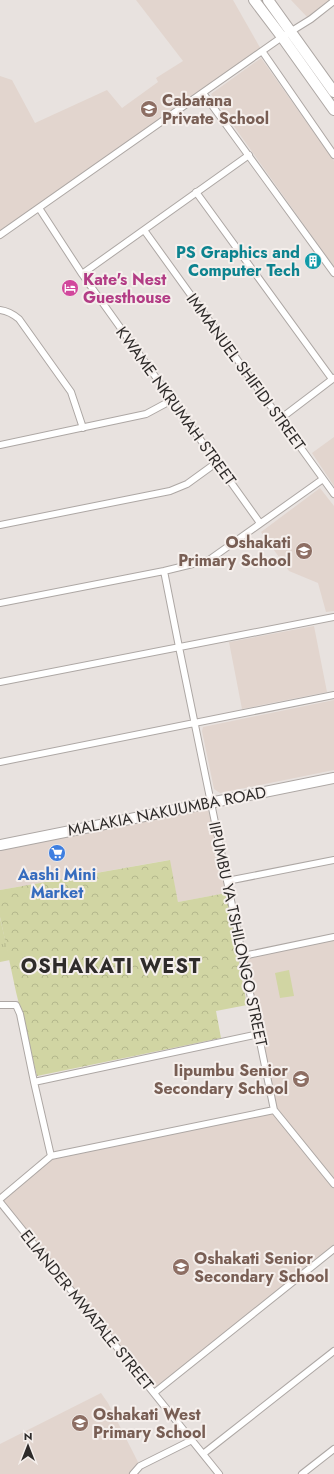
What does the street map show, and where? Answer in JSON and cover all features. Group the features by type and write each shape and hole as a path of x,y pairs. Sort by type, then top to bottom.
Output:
{"main road":[{"path":"254,0 334,110"},
{"path":"268,0 292,31 334,92"},
{"name":"MALAKIA NAKUUMBA ROAD","path":"0,845 334,778"}],"street":[{"path":"0,235 282,37 311,19 334,1"},
{"path":"262,52 334,155"},
{"path":"203,93 334,273"},
{"path":"82,274 249,155"},
{"path":"196,192 333,379 280,419"},
{"name":"KWAME NKRUMAH STREET","path":"39,208 82,274 260,523"},
{"name":"IMMANUEL SHIFIDI STREET","path":"144,230 334,494"},
{"path":"0,310 7,311 19,319 72,392 83,428"},
{"path":"0,445 146,414 172,400"},
{"path":"0,525 170,491 187,484 216,463"},
{"path":"0,603 164,571 209,560 323,479"},
{"name":"IIPUMBU YA TSHILONGO STREET","path":"164,571 274,1110 334,1184"},
{"path":"0,682 334,617"},
{"path":"0,762 334,695"},
{"path":"228,881 334,860"},
{"path":"243,956 334,938"},
{"path":"0,1005 16,1005 20,1014 51,1156"},
{"path":"34,1082 259,1034"},
{"path":"0,1201 51,1156 274,1110"},
{"name":"ELIANDER MWATALE STREET","path":"0,1201 220,1474"},
{"path":"154,1393 334,1249"},
{"path":"203,1454 334,1351"},
{"path":"133,1474 140,1466 192,1440"},
{"path":"302,1474 333,1452"}],"shaded area":[{"path":"136,0 233,0 262,51 0,235 0,76 12,80 35,123 107,90 122,108 158,82 156,78 183,61"},
{"path":"291,0 332,0 308,18"},
{"path":"261,58 334,161 334,267 211,94"},
{"path":"334,437 334,486 312,453"},
{"name":"Oshakati Primary School","path":"320,488 334,506 334,611 326,612 318,583 289,571 261,532"},
{"path":"314,626 327,692 242,709 229,642"},
{"path":"334,700 334,770 220,793 214,789 202,731 203,727"},
{"path":"208,807 226,893 178,902 169,860 0,890 0,850"},
{"name":"Oshakati Senior Secondary School","path":"334,937 334,1249 154,1393 0,1199 51,1156 274,1110 243,956"},
{"name":"Oshakati West Primary School","path":"101,1393 108,1403 140,1466 133,1474 0,1474 0,1444"}],"green space":[{"path":"170,860 178,902 226,893 247,1005 216,1011 221,1038 37,1076 16,992 0,917 0,890"},
{"path":"0,918 10,960 0,962"},
{"path":"289,970 294,996 280,998 275,973"}],"place":[{"name":"Cabatana Private School","path":"149,109"},
{"name":"PS Graphics and Computer Tech","path":"313,261"},
{"name":"Kate's Nest Guesthouse","path":"70,288"},
{"name":"Oshakati Primary School","path":"304,551"},
{"name":"Aashi Mini Market","path":"57,853"},
{"name":"Iipumbu Senior Secondary School","path":"301,1079"},
{"name":"Oshakati Senior Secondary School","path":"181,1267"},
{"name":"Oshakati West Primary School","path":"80,1423"}],"district":[{"name":"OSHAKATI WEST","path":"111,966"}]}
